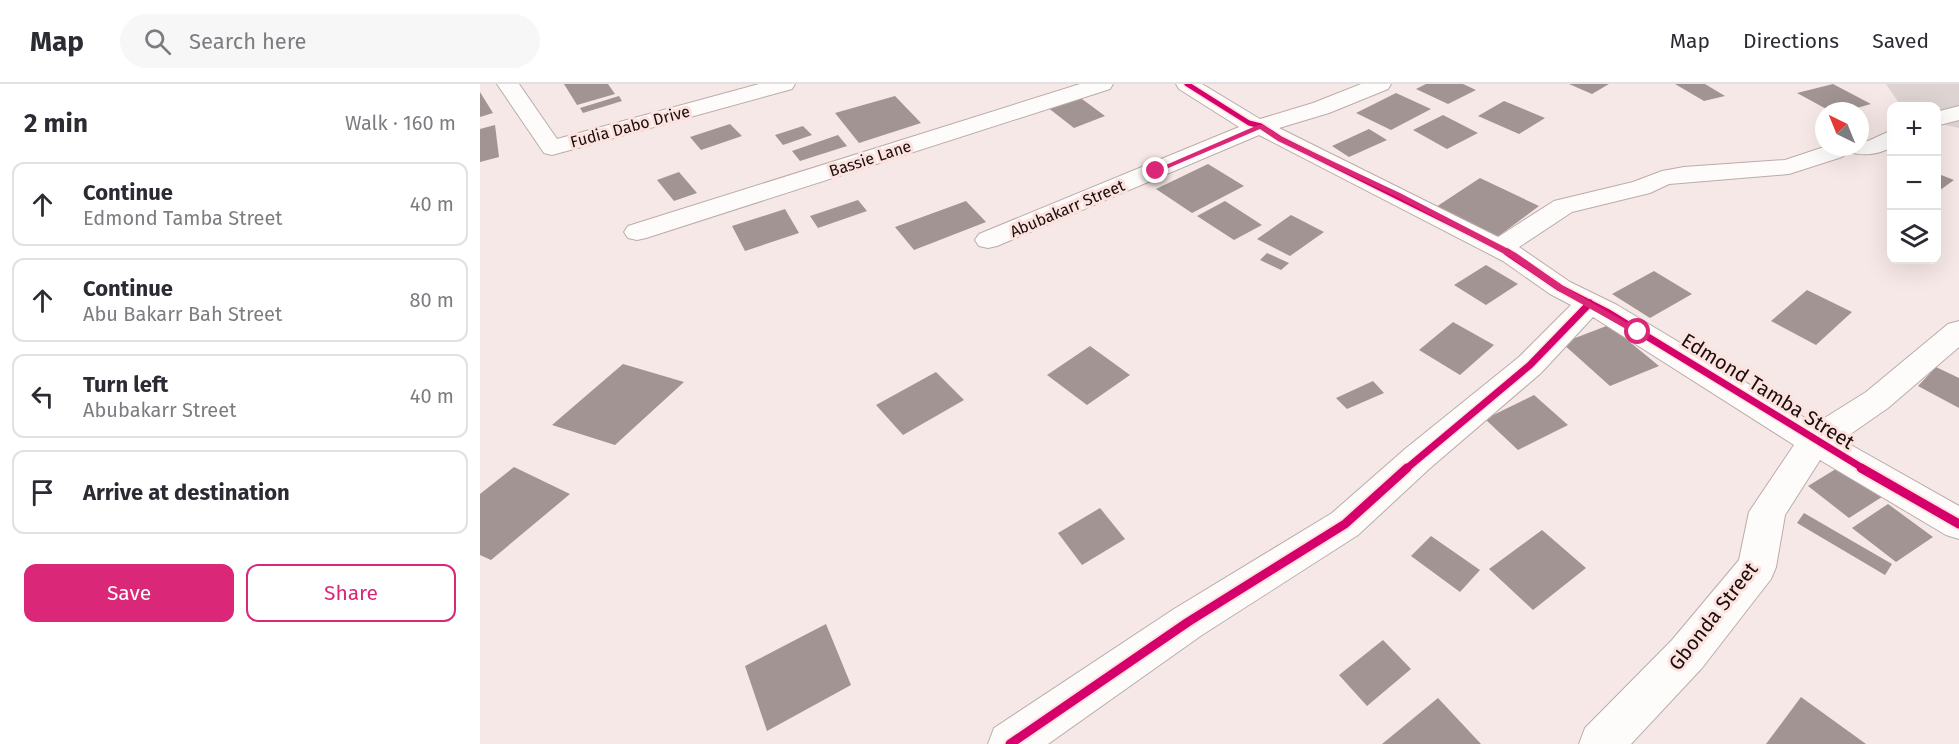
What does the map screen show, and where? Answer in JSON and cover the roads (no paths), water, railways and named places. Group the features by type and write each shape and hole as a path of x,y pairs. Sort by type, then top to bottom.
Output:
{"street":[{"name":"Fudia Dabo Drive","path":"508,84 552,148 784,84"},
{"name":"Bassie Lane","path":"637,232 1102,84"},
{"name":"Edmond Tamba Street","path":"1187,84 1249,123 1261,126 1281,139 1499,248 1560,288 1590,303 1815,441 1959,524"},
{"name":"Abubakarr Street","path":"988,240 1261,126 1321,108 1380,84"},
{"path":"1941,118 1959,113"},
{"path":"1869,148 1887,140"},
{"path":"1499,248 1563,206 1641,188 1662,178 1684,174 1789,167 1817,156"},
{"path":"1010,744 1188,622 1345,524 1417,459 1530,365 1590,303"},
{"path":"1815,441 1878,400 1959,331"},
{"name":"Gbonda Street","path":"1601,744 1687,654 1757,567 1767,512 1815,441"}]}
